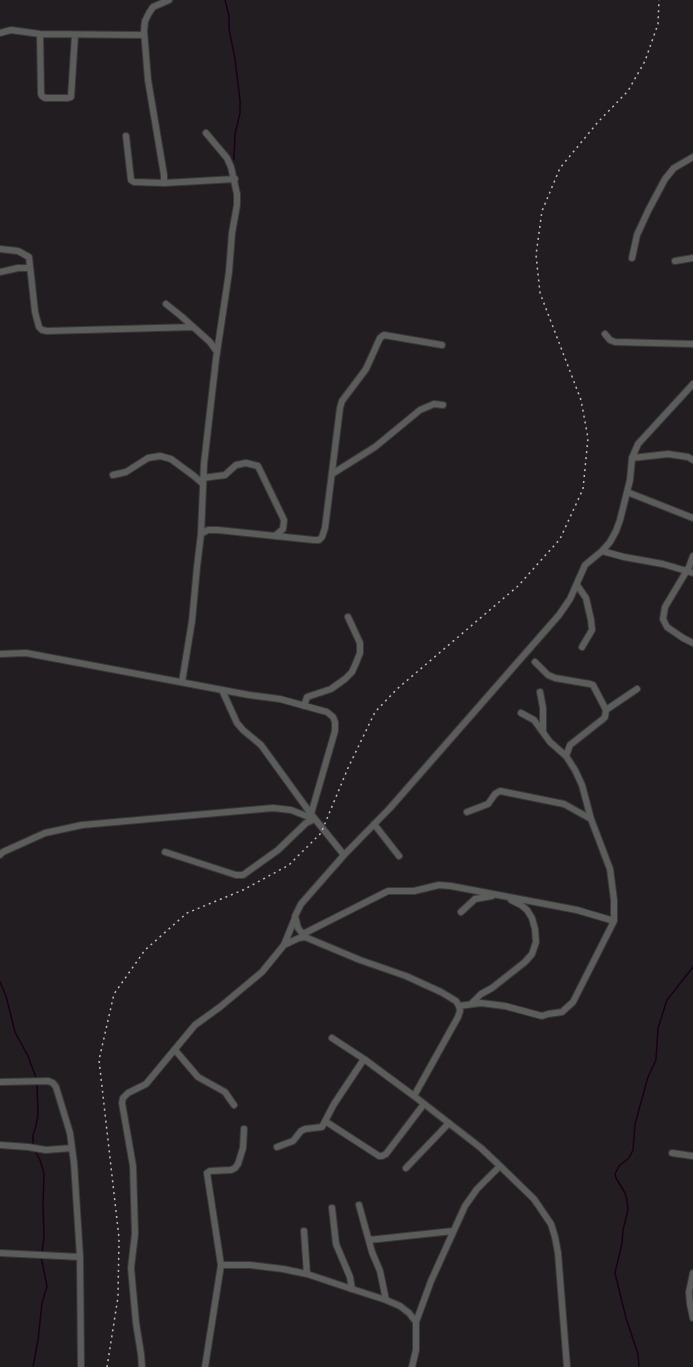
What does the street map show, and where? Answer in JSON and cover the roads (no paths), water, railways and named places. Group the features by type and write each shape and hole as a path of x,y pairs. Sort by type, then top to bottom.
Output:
{"street":[{"path":"164,183 164,175 148,80 144,35 145,21 148,12 153,7 169,0"},
{"path":"0,33 11,30 40,34 144,35"},
{"path":"40,34 41,94 45,98 71,97 75,35"},
{"path":"182,682 191,636 201,534 203,481 217,352 237,205 237,194 232,167 227,158 206,133"},
{"path":"126,136 131,180 164,183 235,179"},
{"path":"632,258 637,235 665,179 674,168 693,157"},
{"path":"0,249 18,251 26,254 30,262 29,268 35,312 39,327 42,330 193,327"},
{"path":"675,261 693,258"},
{"path":"0,272 18,268 29,268"},
{"path":"166,304 182,316 210,342 217,352"},
{"path":"605,334 610,340 615,342 693,344"},
{"path":"201,534 208,530 218,530 319,540 322,537 325,528 342,401 364,373 381,336 384,335 442,345"},
{"path":"142,1367 142,1354 136,1323 131,1268 134,1234 133,1166 122,1103 123,1098 128,1093 146,1084 195,1025 220,1007 257,976 284,945 301,904 344,855 390,808 559,615 570,599 585,565 602,551 616,531 627,492 632,458 638,444 693,384"},
{"path":"332,474 375,447 420,410 434,404 443,405"},
{"path":"632,458 668,454 688,457 693,460"},
{"path":"113,475 122,473 148,458 160,456 171,459 203,481 224,475 236,465 246,463 258,466 284,520 283,528 275,536"},
{"path":"627,492 693,518"},
{"path":"602,551 624,557 663,564 690,572"},
{"path":"693,556 690,572 665,607 664,619 667,627 693,643"},
{"path":"577,585 586,598 592,620 592,630 582,647"},
{"path":"304,706 307,697 331,689 352,672 360,652 360,643 348,617"},
{"path":"0,654 26,653 249,695 280,699 327,712 333,717 335,722 335,731 313,818 278,850 243,875 236,875 165,852"},
{"path":"535,662 543,672 555,678 592,685 606,710 605,717 603,719 570,745 566,756"},
{"path":"606,710 637,689"},
{"path":"222,690 237,723 261,745 313,818 344,855"},
{"path":"540,692 543,708 543,730"},
{"path":"459,1006 481,1003 505,1006 542,1016 562,1012 573,1002 614,921 614,900 610,869 591,819 582,785 566,756 550,742 543,730 534,720 521,713"},
{"path":"467,812 488,804 500,791 564,804 591,819"},
{"path":"0,855 3,852 45,833 77,826 273,808 291,810 313,818"},
{"path":"374,824 399,856"},
{"path":"284,945 304,936 388,891 414,891 439,885 576,910 614,921"},
{"path":"461,912 475,899 501,897 521,905 527,910 532,918 535,929 536,942 532,954 525,962 481,994 471,1004"},
{"path":"295,916 298,928 304,936 360,960 406,976 441,992 456,1001 460,1011 458,1017 414,1096"},
{"path":"332,1038 414,1096 449,1123 500,1166 534,1199 551,1224 555,1237 558,1253 567,1367"},
{"path":"175,1050 198,1077 225,1092 234,1104"},
{"path":"277,1147 293,1141 301,1131 305,1129 322,1127 334,1104 364,1060"},
{"path":"0,1082 48,1081 53,1083 56,1087 70,1133 74,1163 80,1257 81,1367"},
{"path":"325,1121 379,1156 382,1156 386,1154 424,1104"},
{"path":"406,1168 449,1123"},
{"path":"205,1367 220,1265 207,1173 210,1171 231,1170 235,1168 238,1164 243,1148 244,1129"},
{"path":"0,1145 28,1146 46,1150 72,1148"},
{"path":"672,1153 693,1156"},
{"path":"412,1367 416,1350 416,1322 431,1281 465,1206 477,1189 500,1166"},
{"path":"360,1205 369,1240 382,1276 386,1300"},
{"path":"332,1208 336,1244 350,1277 352,1288"},
{"path":"304,1230 307,1274"},
{"path":"369,1240 453,1231"},
{"path":"0,1253 80,1257"},
{"path":"220,1265 250,1265 307,1274 352,1288 400,1306 409,1313 416,1322"},
{"path":"693,1273 689,1292 693,1318"}],"waterway":[{"path":"225,0 229,16 229,29 235,59 240,100 240,113 235,134 234,159"},
{"path":"639,1367 638,1354 626,1318 615,1273 628,1210 625,1193 615,1174 619,1166 629,1158 633,1150 635,1124 648,1077 656,1060 658,1028 667,1000 693,967"},
{"path":"0,982 6,996 15,1032 28,1056 36,1078"},
{"path":"33,1146 33,1135 38,1115 37,1082"},
{"path":"35,1151 40,1160 44,1173 44,1236 42,1253"},
{"path":"33,1367 42,1303 47,1286 41,1257"}],"railway":[{"path":"107,1367 118,1297 119,1238 99,1060 114,994 145,950 187,913 243,890 289,865 321,833 348,768 375,712 397,689 518,586 560,539 583,489 588,438 581,400 540,293 536,255 542,211 560,168 598,122 628,91 645,61 658,24 659,0"}]}
